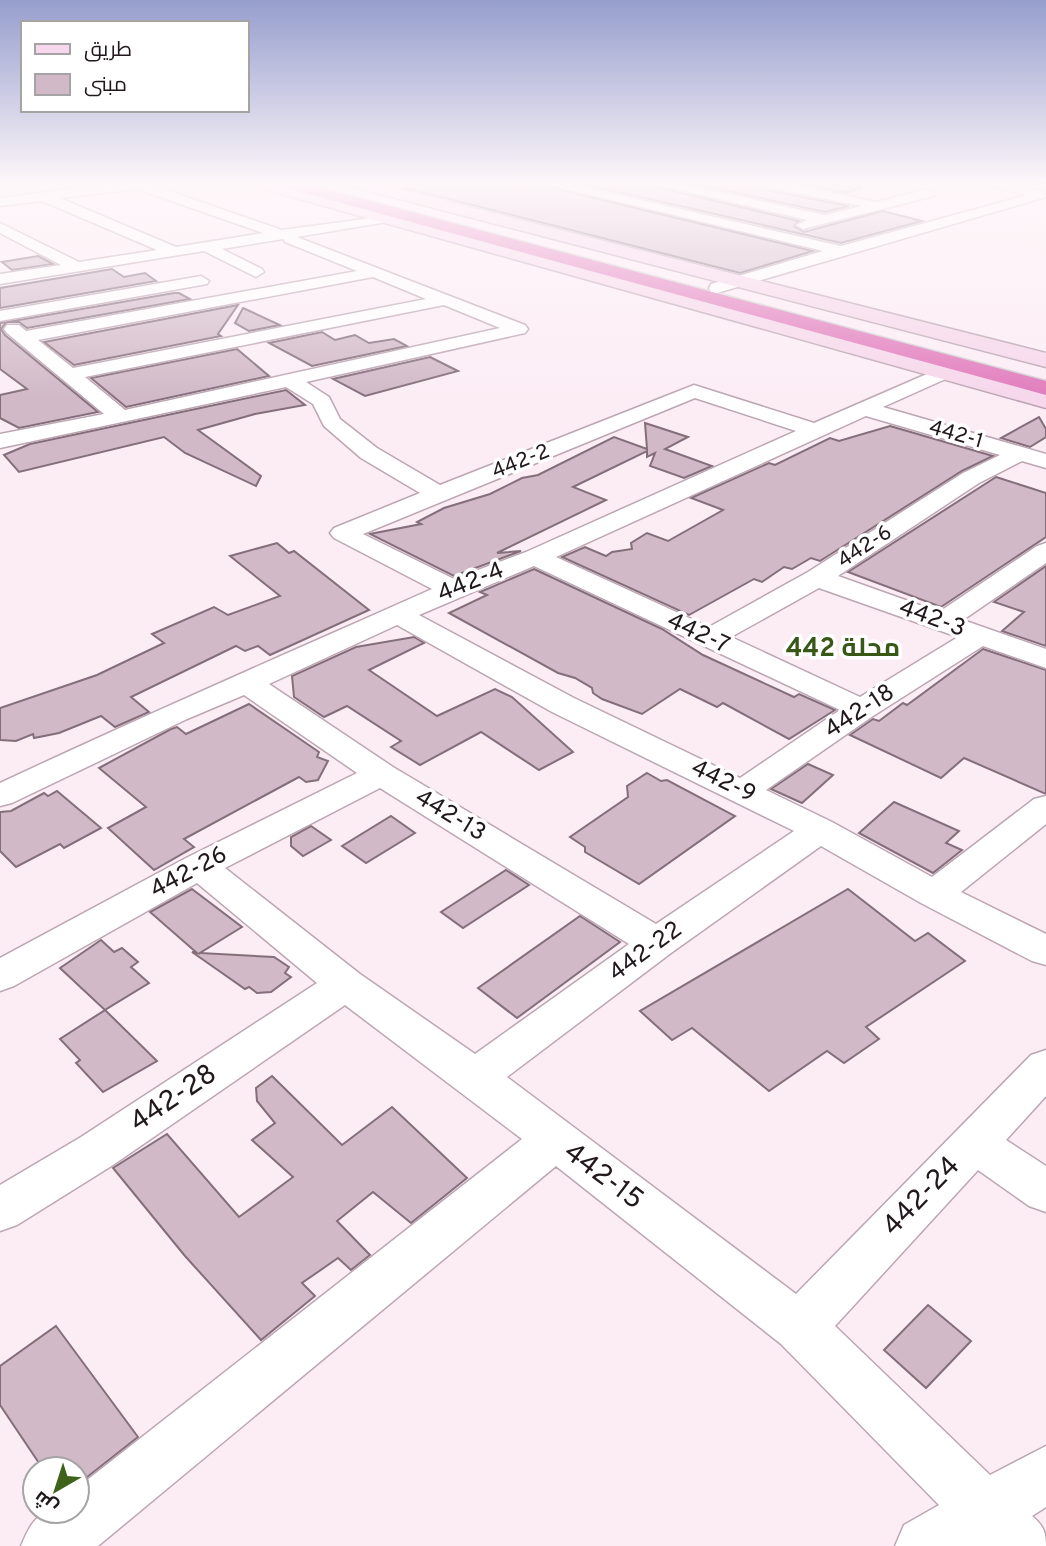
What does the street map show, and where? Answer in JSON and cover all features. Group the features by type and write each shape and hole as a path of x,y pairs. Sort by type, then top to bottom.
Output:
{"highway":[{"path":"600,254 1046,371"},
{"path":"634,284 1046,388"}],"main road":[{"path":"523,254 1046,401"},
{"path":"613,254 725,285 1046,360"}],"street":[{"path":"52,254 75,266"},
{"path":"0,279 161,254"},
{"path":"0,317 262,271 223,254"},
{"path":"0,441 519,329 331,254"},
{"path":"725,285 832,254"},
{"path":"303,264 339,257"},
{"path":"23,338 377,272"},
{"path":"67,374 445,300"},
{"path":"0,317 121,417"},
{"name":"442-4","path":"0,796 176,712 247,683 453,589 535,557 943,373"},
{"path":"289,380 322,401 331,422 369,453 440,495"},
{"name":"442-2","path":"453,589 343,533 694,391 816,431"},
{"name":"442-1","path":"866,409 1046,461"},
{"name":"442-6","path":"708,639 817,578 971,478 1020,453"},
{"path":"942,622 1046,551"},
{"name":"442-7","path":"535,557 862,709"},
{"name":"442-3","path":"817,578 1046,659"},
{"name":"442-9","path":"398,615 563,705 820,830 934,894 1046,951"},
{"name":"442-18","path":"743,791 862,709 980,636"},
{"name":"442-13","path":"247,683 381,774 657,943"},
{"name":"442-26","path":"0,976 199,866 381,774"},
{"path":"934,894 1046,807"},
{"name":"442-22","path":"475,1077 657,943 820,830"},
{"name":"442-15","path":"199,866 346,984 475,1077 799,1327 1004,1528"},
{"name":"442-28","path":"0,1210 97,1151 346,984"},
{"name":"442-24","path":"799,1327 1046,1067"},
{"path":"51,1546 554,1140"},
{"path":"974,1143 1046,1191"},
{"path":"925,1546 1004,1528 1046,1475"}],"building":[{"path":"666,254 803,254 740,273"},
{"path":"38,256 53,264 12,270 2,262"},
{"path":"112,269 124,277 145,273 156,281 0,308 0,288"},
{"path":"174,293 190,299 27,328 19,322 7,322"},
{"path":"238,305 218,334 221,336 74,365 44,342"},
{"path":"243,308 280,325 249,331 235,323"},
{"path":"7,322 1,329 5,335 98,412 19,428 0,418 0,395 27,389 0,369 0,323"},
{"path":"322,332 335,340 355,335 369,343 394,339 407,346 312,366 269,343"},
{"path":"237,349 269,376 126,407 91,378"},
{"path":"430,357 458,371 365,396 333,379"},
{"path":"286,390 305,405 255,414 198,430 261,476 256,486 185,453 164,437 19,472 4,455 30,444"},
{"path":"1039,417 1046,429 1046,437 1030,447 1001,438"},
{"path":"645,423 688,437 665,449 712,466 684,478 650,466 655,453 647,457 647,451 573,487 606,500 497,553 521,551 454,576 370,534 421,524 417,522 444,508 490,494 522,478 538,475 614,437 647,449"},
{"path":"890,426 993,456 962,471 820,561 811,558 792,569 784,567 762,582 754,579 689,615 562,557 585,547 606,556 612,552 632,549 631,543 647,533 668,541 723,510 691,498 769,463 775,465 830,438 839,441"},
{"path":"996,477 1046,493 1046,537 941,607 848,572"},
{"path":"277,543 289,553 294,551 369,610 270,655 258,646 245,651 236,646 131,697 149,712 115,727 101,716 59,733 34,738 33,734 16,741 0,740 0,708 97,675 164,643 152,634 214,607 228,615 280,596 230,556"},
{"path":"1046,566 1046,646 1002,631 1024,612 994,602"},
{"path":"534,569 662,629 703,655 794,697 799,694 835,710 789,739 723,703 717,707 680,689 642,714 602,699 593,693 592,688 575,678 558,673 449,613 487,595 480,592"},
{"path":"414,637 424,643 369,670 437,716 495,689 512,697 573,752 539,770 481,732 420,765 391,747 401,741 347,706 324,717 294,697 292,676 356,647"},
{"path":"983,649 1046,670 1046,794 964,758 941,778 850,735 873,719 879,721 903,703 907,705"},
{"path":"249,704 319,752 317,757 328,761 318,780 306,782 299,777 184,839 194,847 154,870 108,828 146,807 99,768 171,729 177,727 186,734"},
{"path":"808,764 833,775 802,803 771,789"},
{"path":"647,773 661,781 667,780 735,816 639,884 585,852 585,847 570,837 628,797 627,786"},
{"path":"57,791 101,828 64,848 60,844 16,867 0,851 0,812 11,811 44,793 48,796"},
{"path":"894,802 959,831 946,843 962,850 933,873 859,833"},
{"path":"391,816 415,833 366,863 342,846"},
{"path":"311,826 331,840 303,856 291,846 291,837"},
{"path":"506,870 529,885 463,928 441,912"},
{"path":"192,889 242,927 200,953 274,957 289,967 285,973 291,977 271,992 257,993 249,987 245,989 192,952 197,953 150,912"},
{"path":"848,889 915,941 928,933 965,961 866,1027 879,1039 844,1063 827,1051 769,1091 692,1028 672,1040 640,1011"},
{"path":"580,916 620,942 517,1018 478,988"},
{"path":"101,940 114,952 122,948 138,962 131,967 149,983 105,1010 60,968"},
{"path":"105,1010 157,1061 103,1092 76,1063 80,1060 60,1039"},
{"path":"272,1076 342,1145 392,1107 467,1178 411,1223 373,1192 337,1221 370,1255 351,1270 338,1258 302,1283 315,1296 261,1340 185,1256 113,1168 167,1134 239,1217 293,1177 252,1140 275,1123 257,1101 256,1088"},
{"path":"928,1305 971,1341 926,1388 884,1350"},
{"path":"56,1326 138,1437 91,1474 91,1455 34,1455 0,1405 0,1366"}],"district":[{"name":"محلة 442","path":"843,649"}]}
